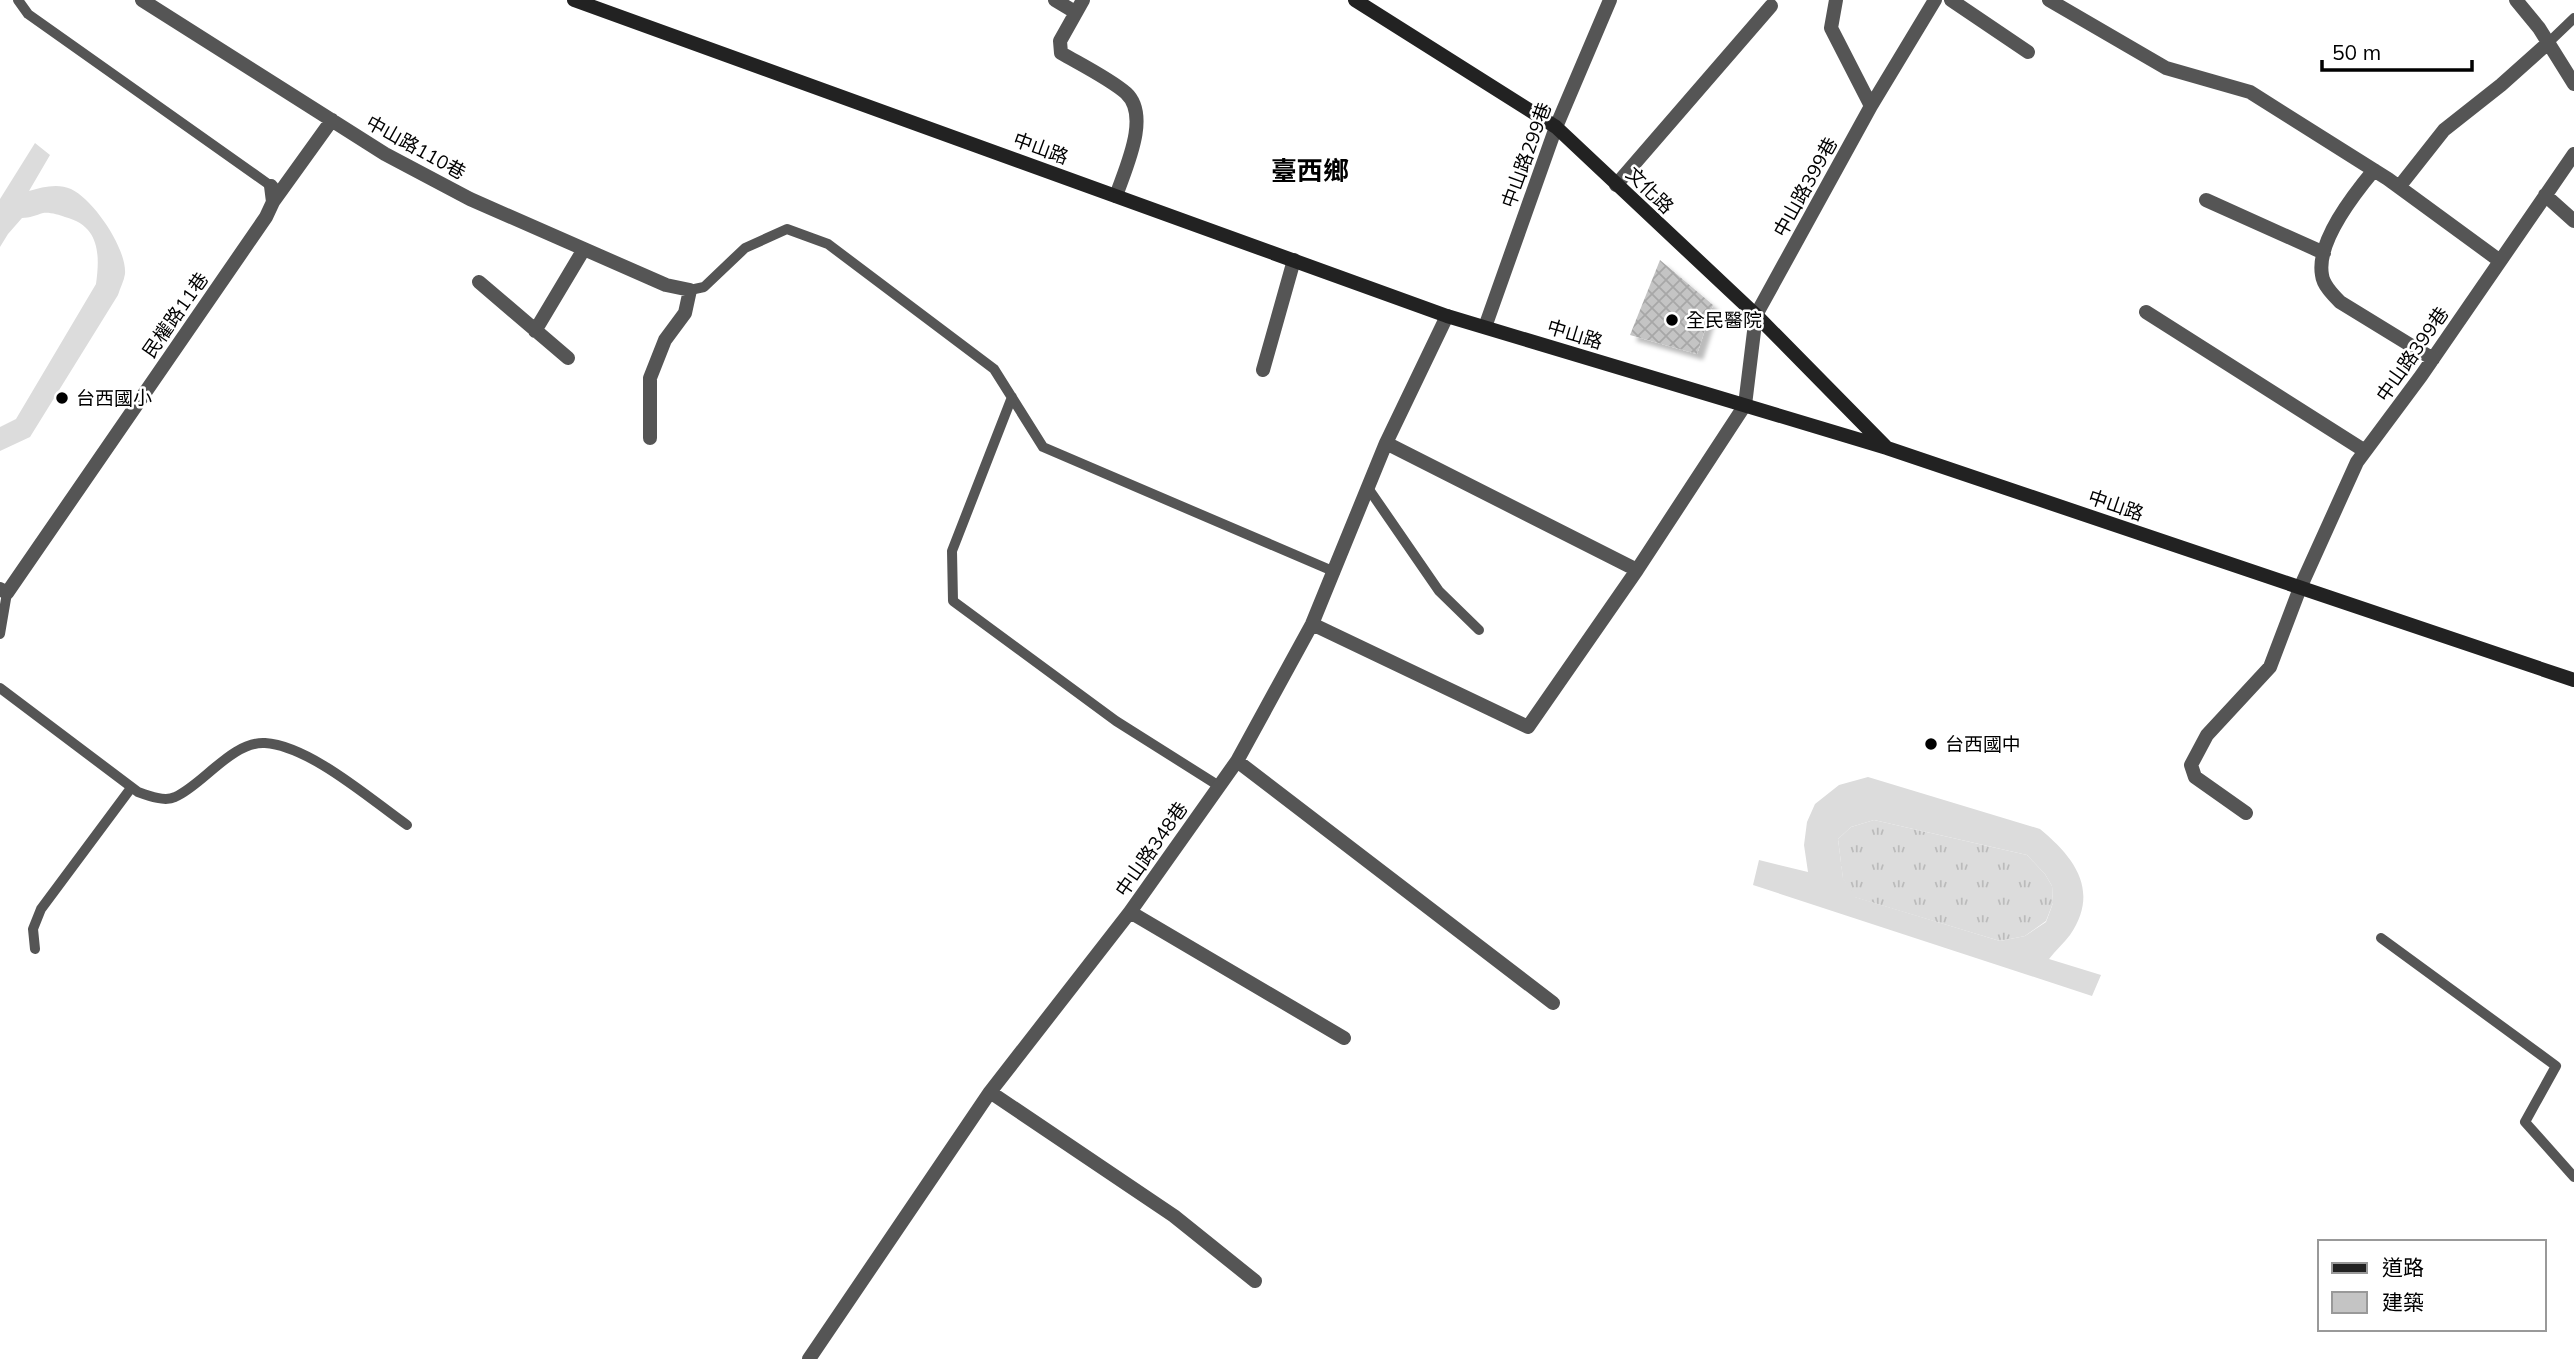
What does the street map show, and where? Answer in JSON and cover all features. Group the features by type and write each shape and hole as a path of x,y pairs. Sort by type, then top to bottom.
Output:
{"main road":[{"name":"文化路","path":"1354,0 1556,127 1756,314 1887,448"},
{"name":"中山路","path":"577,1 1447,316 1887,448 2574,680"}],"street":[{"name":"中山路110巷","path":"142,0 385,154 470,199 666,285 690,290"},
{"path":"1055,0 1079,6 1059,41 1061,53 1128,94 1138,115 1136,136 1116,196"},
{"name":"中山路299巷","path":"1485,327 1556,127 1610,0"},
{"path":"1836,0 1831,28 1871,106"},
{"name":"中山路399巷","path":"1745,405 1756,314 1871,106 1936,0"},
{"path":"1951,0 2028,51"},
{"path":"2049,0 2166,68 2249,92 2374,170 2500,261"},
{"path":"2516,0 2574,84"},
{"path":"1616,185 1771,6"},
{"path":"2393,183 2444,130 2548,43"},
{"name":"民權路11巷","path":"3,591 332,120"},
{"name":"中山路399巷","path":"2246,813 2195,777 2190,765 2207,735 2270,667 2300,588 2357,462 2433,359 2574,154"},
{"path":"2374,170 2336,222 2324,253 2322,275 2328,289 2340,302 2433,359"},
{"path":"271,186 274,202"},
{"path":"2546,195 2574,221"},
{"path":"2206,200 2324,253"},
{"path":"535,331 584,249"},
{"path":"1264,370 1294,260"},
{"path":"479,282 568,358"},
{"path":"650,438 650,378 665,340 685,313 690,290"},
{"path":"2146,312 2365,451"},
{"name":"中山路348巷","path":"809,1359 990,1092 1130,912 1237,761 1312,624 1386,443 1447,316"},
{"path":"1312,624 1528,727 1637,570 1745,405"},
{"path":"1386,443 1637,570"},
{"path":"1237,761 1553,1003"},
{"path":"1130,912 1344,1038"},
{"path":"990,1092 1174,1216 1255,1281"}],"lane":[{"path":"18,0 29,14 271,186"},
{"path":"2548,43 2574,18"},
{"path":"690,290 704,287 745,248 787,229 828,244 994,369 1044,447 1335,572"},
{"path":"1012,397 952,551 953,601 1116,720 1219,786"},
{"path":"1368,488 1439,591 1479,630"},
{"path":"0,634 3,591"},
{"path":"0,688 131,788 154,797 173,799 251,743 267,743 307,755 407,825"},
{"path":"35,950 33,929 41,909 131,788"},
{"path":"2381,938 2556,1066 2525,1122 2574,1177"}],"green space":[{"path":"35,143 50,155 29,191 61,186 80,195 99,214 115,239 121,252 125,274 118,295 30,437 0,451 0,427 16,419 96,284 98,263 95,243 85,227 77,221 49,213 22,218 0,247 0,199"},
{"path":"1868,777 2040,829 2073,864 2083,890 2079,919 2070,935 2049,959 2101,975 2092,996 1753,885 1759,860 1808,872 1804,845 1807,822 1815,804 1839,785","holes":["1874,820 2027,855 2052,886 2053,903 2046,922 2025,936 2000,941 1855,897 1843,878 1838,839 1851,827"]},
{"path":"1874,820 2027,855 2052,886 2053,903 2046,921 2025,936 2000,941 1854,897 1843,879 1838,839 1851,827"}],"building":[{"name":"全民醫院","path":"1660,260 1713,305 1697,354 1630,335"}],"place":[{"name":"全民醫院","path":"1672,320"},
{"name":"台西國小","path":"62,398"},
{"name":"台西國中","path":"1931,744"}],"district":[{"name":"臺西鄉","path":"1310,171"}]}
